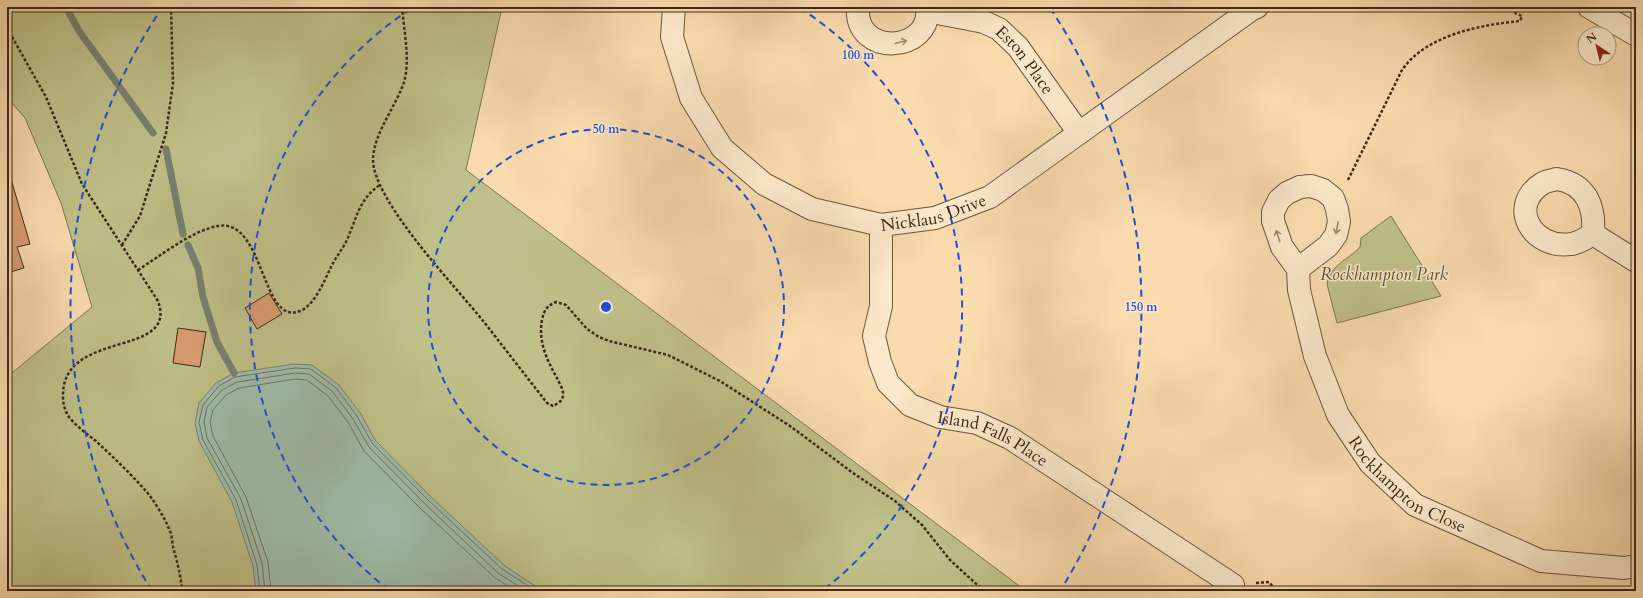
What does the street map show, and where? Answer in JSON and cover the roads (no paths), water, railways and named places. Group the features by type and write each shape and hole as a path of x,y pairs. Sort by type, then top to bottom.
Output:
{"street":[{"name":"Nicklaus Drive","path":"674,7 672,37 691,98 722,148 764,184 812,209 881,225 935,218 990,197 1252,9 1257,7"},
{"name":"Eston Place","path":"858,7 857,15 862,29 873,39 886,44 901,43 914,37 923,26 927,9 984,22 999,29 1018,47 1079,133"},
{"path":"1589,7 1636,35"},
{"name":"Island Falls Place","path":"881,225 881,306 874,336 880,362 888,382 910,405 940,417 977,424 1010,438 1233,585"},
{"path":"1593,234 1636,261"},
{"name":"Rockhampton Close","path":"1298,269 1299,290 1315,356 1338,415 1370,463 1415,505 1541,561 1624,568 1636,566"}],"water":[{"path":"294,364 312,365 339,385 361,414 375,440 430,496 505,566 543,591 256,591 253,566 232,502 199,441 195,423 199,403 216,383 234,373"}],"waterway":[{"path":"66,7 79,31 153,133"},
{"path":"166,149 183,234"},
{"path":"188,245 198,268 203,297 217,342 234,373"}],"park label":[{"name":"Rockhampton Park","path":"1384,274"}]}
